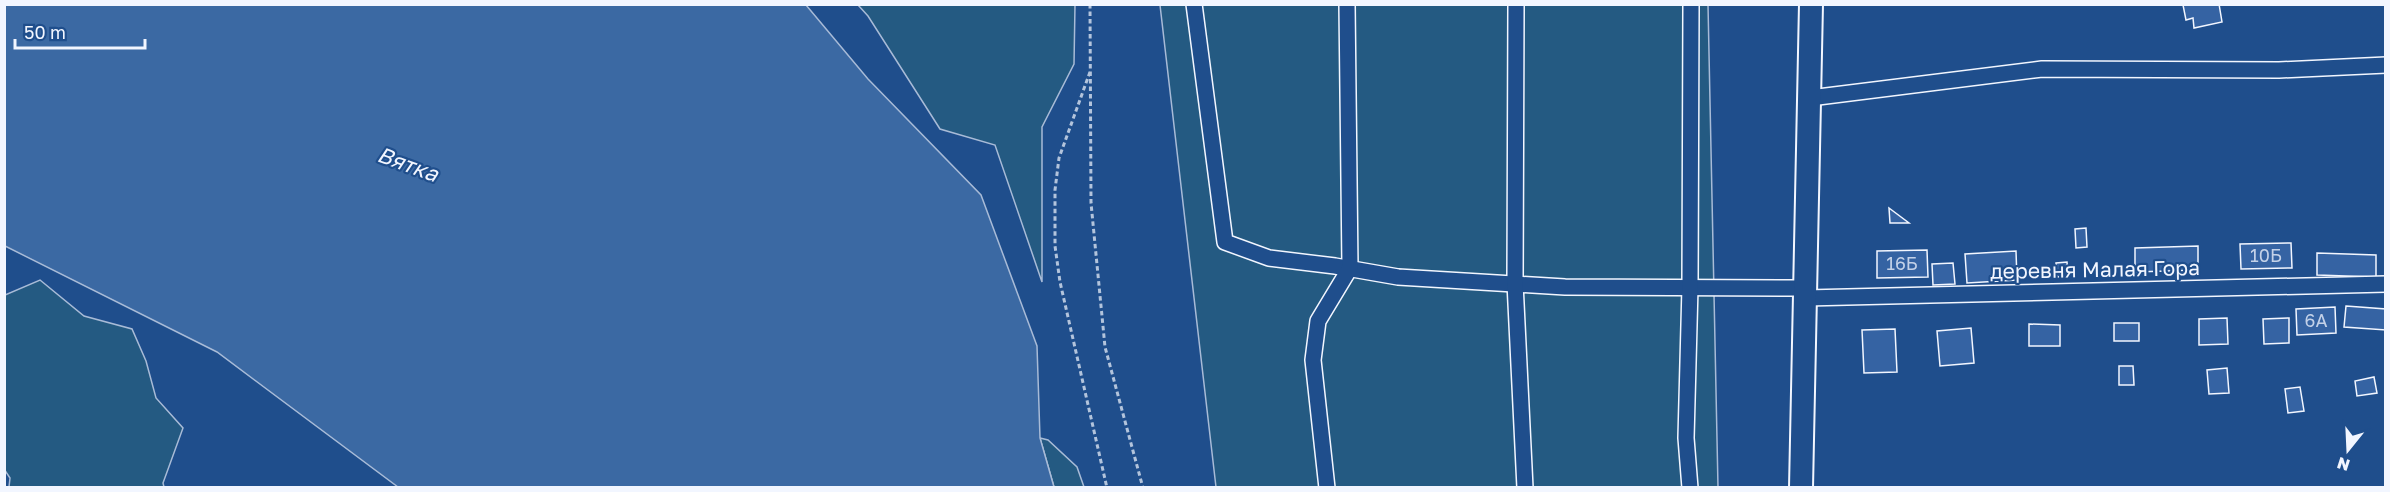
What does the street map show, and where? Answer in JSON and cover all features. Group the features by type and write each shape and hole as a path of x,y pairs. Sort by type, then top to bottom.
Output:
{"street":[{"name":"деревня Малая Гора","path":"1194,4 1225,242 1269,258 1350,268 1398,277 1565,286 1690,287 1806,293 2385,284"},
{"path":"1327,488 1313,360 1318,321 1350,268 1347,4"},
{"path":"1515,4 1515,283 1525,488"},
{"path":"1690,488 1686,438 1690,287 1691,4"},
{"path":"1801,488 1811,4"},
{"path":"1810,99 2042,69 2279,70 2385,66"}],"path":[{"path":"1090,4 1091,203 1105,347 1143,488"},
{"path":"1091,70 1059,158 1055,190 1055,246 1060,282 1107,488"}],"shaded area":[{"path":"858,5 1075,5 1074,64 1042,127 1042,282 995,145 940,129 868,16"},
{"path":"1160,5 1708,5 1718,487 1216,487"},
{"path":"40,280 84,316 132,329 146,361 156,398 183,428 163,483 164,487 9,487 10,478 4,469 5,295"},
{"path":"1040,438 1048,440 1077,467 1084,487 1054,487"}],"water":[{"name":"Вятка","path":"4,5 806,5 868,79 981,195 1037,346 1040,438 1054,487 398,487 217,352 5,246"}],"building":[{"path":"2219,4 2222,22 2194,28 2193,18 2186,20 2183,5"},
{"path":"1889,208 1909,223 1890,223"},
{"path":"2086,228 2087,247 2076,248 2075,229"},
{"path":"2291,243 2292,268 2241,269 2240,244"},
{"path":"2198,246 2198,270 2135,272 2135,248"},
{"path":"1927,250 1928,277 1877,278 1877,251"},
{"path":"2016,251 2017,280 1967,283 1965,254"},
{"path":"2317,253 2376,255 2376,277 2317,275"},
{"path":"2067,262 2068,276 2057,277 2056,263"},
{"path":"1953,263 1955,284 1933,285 1932,264"},
{"path":"2346,306 2386,309 2386,330 2344,327"},
{"path":"2335,307 2336,333 2297,335 2296,309"},
{"path":"2227,318 2228,344 2199,345 2199,319"},
{"path":"2289,318 2289,343 2264,344 2263,319"},
{"path":"2114,323 2139,323 2139,341 2114,341"},
{"path":"2029,324 2060,325 2060,346 2029,346"},
{"path":"1971,328 1974,363 1940,366 1937,331"},
{"path":"1895,329 1897,372 1864,373 1862,330"},
{"path":"2119,366 2133,366 2134,385 2119,385"},
{"path":"2227,368 2229,393 2209,394 2207,370"},
{"path":"2374,377 2377,393 2357,396 2355,381"},
{"path":"2300,387 2304,411 2288,413 2285,389"}]}
